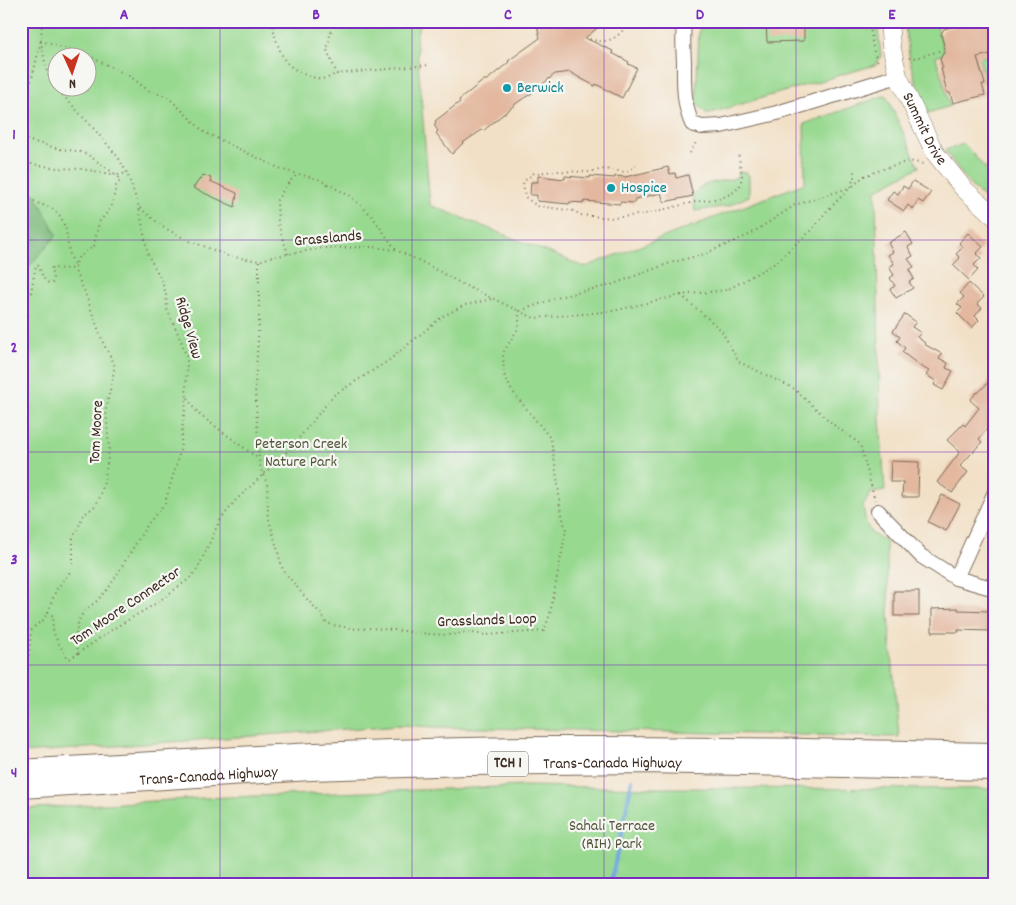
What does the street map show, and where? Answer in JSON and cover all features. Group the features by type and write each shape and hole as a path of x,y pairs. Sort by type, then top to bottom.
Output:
{"highway":[{"name":"Trans-Canada Highway","path":"21,770 310,753 553,746 995,753"},
{"name":"Trans-Canada Highway","path":"21,788 301,770 487,764 644,763 995,770"}],"main road":[{"name":"Summit Drive","path":"889,21 891,45 898,76 935,153 964,189 995,217"}],"street":[{"path":"684,21 684,98 692,124 702,127 721,126 777,113 898,76"},
{"path":"956,578 995,492"},
{"path":"878,511 921,556 956,578 995,589"}],"path":[{"path":"21,115 41,41 42,21"},
{"path":"272,21 285,61 292,67 299,72 318,78 330,77 336,72"},
{"path":"334,21 327,50 337,74 429,66"},
{"path":"585,38 605,41 618,36 626,26 627,21"},
{"path":"870,21 872,46 880,65"},
{"path":"41,41 87,56 131,77 149,91 168,97 204,132 283,170 318,179 350,196 372,216 396,250"},
{"name":"Ridge View","path":"41,41 50,80 118,157 127,173 139,208 148,255 161,279 166,294 167,308 187,359 187,397 180,452 165,503 147,525 110,586 97,602 84,611 76,632 78,654"},
{"path":"906,58 919,57 939,51"},
{"path":"21,131 26,139 30,141 60,149 77,150 88,155 118,175 120,181 116,186 112,205 99,222 94,246 78,258 75,267 73,269 52,267 53,280 50,284 41,275 39,266 36,265 31,295 28,296 21,289"},
{"path":"690,153 697,141"},
{"path":"636,165 629,172 605,169 589,172 556,171 534,173 523,182 525,197 537,206 574,211 580,215 613,218 646,214 694,202 722,198 734,192 740,186 742,176 738,152"},
{"path":"519,311 534,318 613,311 681,295 727,290 777,262 811,231 826,212 864,176 909,162 924,164"},
{"path":"21,164 80,169 118,175 127,173"},
{"path":"851,187 854,168"},
{"path":"288,254 278,224 278,200 289,182 298,174"},
{"path":"519,311 563,296 611,285 670,263 704,254 749,235 795,205 851,187"},
{"name":"Tom Moore","path":"21,193 37,203 52,208 61,217 66,230 69,252 76,274 84,290 104,345 114,365 113,380 106,409 109,449 100,497 94,506 82,516 73,538 72,568 56,590 43,620 31,631 30,654 24,676 21,680"},
{"name":"Grasslands","path":"139,208 163,227 189,241 228,256 259,261 271,257 323,248 374,247 396,250 519,311"},
{"name":"Grasslands Loop","path":"259,261 259,323 255,386 259,459 261,470 267,483 268,516 283,570 322,615 326,623 333,626 451,635 467,632 486,635 544,631 550,614 566,530 560,507 550,439 512,391 504,374 503,353 519,327 519,311"},
{"path":"681,295 721,330 739,362 793,388 834,425 860,444 878,511"},
{"name":"Tom Moore Connector","path":"48,612 51,612 53,615 53,627 56,638 68,658 72,658 113,629 155,604 189,579 198,568 219,522 235,501 289,450 334,394 388,361 443,316 465,305 492,299"},
{"path":"21,308 28,312 28,318 21,322"},
{"path":"187,397 200,415 259,459"}],"green space":[{"name":"Peterson Creek Nature Park","path":"21,21 421,21 416,36 430,205 585,267 805,183 804,124 886,95 919,167 876,190 880,418 885,491 871,493 863,506 866,523 872,534 886,541 890,634 899,737 401,725 21,753"},
{"path":"701,21 877,21 881,56 875,65 707,114 696,103"},
{"path":"904,21 957,21 937,27 945,53 936,57 950,106 928,113 921,99 910,62"},
{"path":"995,54 995,91 988,93 979,58"},
{"path":"964,144 995,179 995,208 969,184 945,150"},
{"path":"739,172 746,172 749,176 749,196 728,206 695,211 693,196 700,188 710,183 737,177"},
{"path":"21,191 35,194 57,235 21,275"},
{"name":"Sahali Terrace (RIH) Park","path":"526,786 995,789 995,884 21,884 21,809 204,798"}],"building":[{"name":"Berwick","path":"536,21 606,21 585,38 613,51 612,53 637,68 622,98 570,72 555,74 483,131 464,142 452,154 436,133 438,131 434,125 435,121 508,61 540,38"},
{"path":"766,21 804,21 804,41 767,42"},
{"path":"965,21 995,21 995,53 977,57 985,84 982,84 985,95 953,103 950,93 947,93 941,68 943,68 940,59 945,50 941,34 944,29"},
{"name":"Hospice","path":"668,167 670,174 675,173 676,178 688,175 693,196 664,202 661,193 635,199 634,203 620,202 620,204 584,201 584,203 570,202 569,204 537,201 537,195 530,195 531,182 538,182 538,176 565,179 565,176 615,178 615,176 625,177"},
{"path":"203,175 211,178 210,181 237,193 235,207 193,188"},
{"path":"913,181 931,192 923,203 918,200 913,209 908,205 904,211 887,200 893,191 898,194 903,186 908,189"},
{"path":"906,232 913,244 908,247 913,256 908,259 914,267 909,270 914,279 909,282 913,288 896,298 890,289 895,286 890,278 894,275 889,267 894,264 888,255 893,252 888,243"},
{"path":"968,233 983,247 976,254 981,258 974,265 978,270 969,280 953,265 960,258 956,254 963,247 959,243"},
{"path":"969,283 984,297 977,304 982,308 975,316 979,320 972,328 957,313 962,308 957,304 964,297 960,293"},
{"path":"905,314 916,322 912,327 921,333 917,337 924,344 942,354 939,358 948,363 946,368 953,371 943,390 934,385 936,381 926,375 929,371 902,352 905,348 897,341 900,337 893,331"},
{"path":"995,375 995,419 979,439 982,442 960,466 968,472 952,493 937,482 960,452 947,440 963,424 965,426 979,408 970,400"},
{"path":"891,461 919,462 918,497 902,497 903,482 890,482"},
{"path":"942,495 960,504 946,531 928,522"},
{"path":"894,591 919,591 919,616 894,616"},
{"path":"958,608 958,610 991,611 990,631 958,630 959,632 932,632 932,609"}],"waterway":[{"path":"610,884 632,780"}],"place":[{"name":"Berwick","path":"507,88"},
{"name":"Hospice","path":"611,188"}]}
